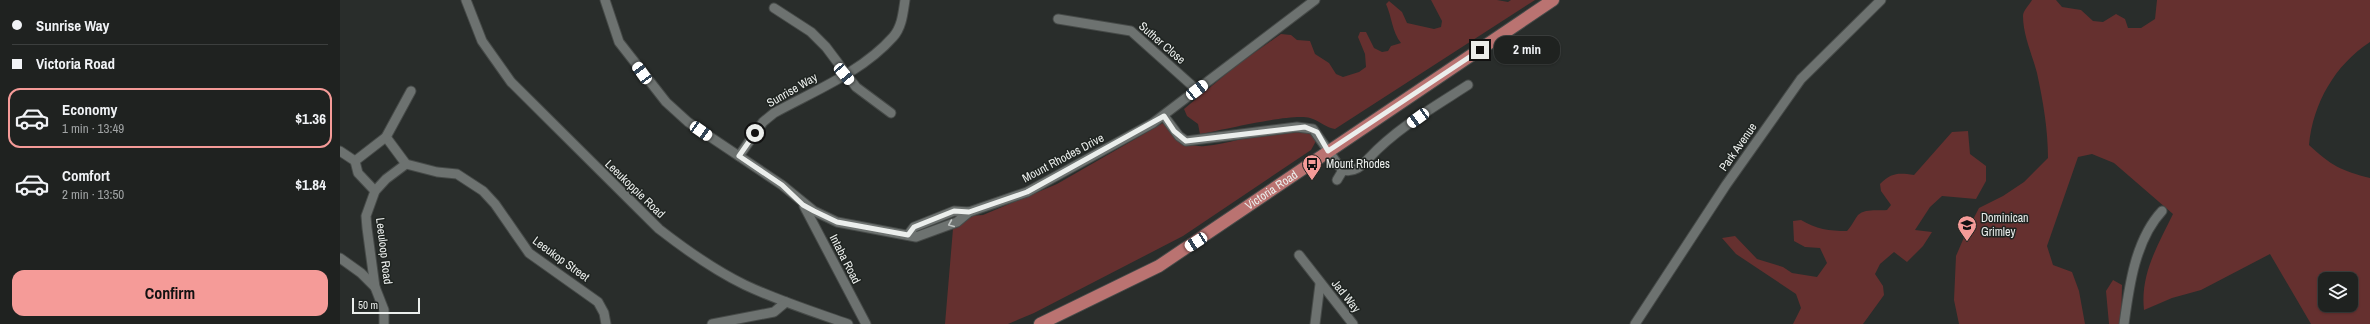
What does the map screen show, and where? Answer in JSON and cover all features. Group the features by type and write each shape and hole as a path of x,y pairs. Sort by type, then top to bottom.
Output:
{"main road":[{"name":"Victoria Road","path":"1040,324 1159,266 1553,0"}],"street":[{"name":"Leeukoppie Road","path":"466,0 482,41 511,82 640,213 686,250 723,273 786,302 848,324"},
{"name":"Intaba Road","path":"606,0 619,42 666,102 688,122 782,185 803,205 837,222 908,235 914,227 954,211 969,212"},
{"name":"Sunrise Way","path":"739,156 763,122 774,113 865,62 894,37 902,22 905,0"},
{"name":"Mount Rhodes Drive","path":"969,212 1027,192 1164,116 1315,0"},
{"name":"Park Avenue","path":"1635,324 1726,185 1801,79 1882,0"},
{"path":"774,8 811,32 826,47 844,74 870,100 891,113"},
{"name":"Suther Close","path":"1058,19 1131,31 1197,90"},
{"path":"1164,116 1174,131 1186,141 1305,127 1317,132 1328,151 1343,170 1353,171 1363,165 1386,141 1468,85"},
{"path":"354,161 386,136 410,91"},
{"path":"340,151 354,161 358,173 375,191 386,179 406,164 386,136"},
{"name":"Leeukop Street","path":"406,164 437,172 457,174 483,191 495,204 528,253 598,302 604,313 606,324"},
{"path":"1337,180 1343,170"},
{"name":"Leeuloop Road","path":"375,191 366,216 375,287 382,303 384,324"},
{"name":"Intaba Road","path":"803,205 866,324"},
{"path":"2124,324 2132,271 2153,222 2162,211"},
{"name":"Jad Way","path":"1299,255 1320,284 1353,324"},
{"path":"340,258 361,273 375,287"},
{"name":"Jad Way","path":"1315,324 1320,284"},
{"path":"712,324 774,312 786,302"}],"shaded area":[{"path":"1431,0 1497,0 1508,2 1511,0 1535,0 1335,129 1310,118 1301,117 1273,120 1200,134 1198,124 1187,116 1184,109 1237,65 1281,34 1291,35 1297,40 1310,41 1315,54 1329,63 1336,74 1343,77 1359,72 1366,67 1365,54 1358,37 1360,32 1366,32 1374,48 1382,52 1388,51 1391,46 1401,43 1394,29 1386,4 1389,1 1402,12 1407,23 1434,29 1441,27 1442,21"},
{"path":"2032,0 2056,0 2062,7 2081,10 2093,21 2103,22 2116,14 2125,19 2128,28 2141,28 2155,19 2157,0 2370,0 2370,42 2357,51 2346,62 2328,86 2315,114 2309,145 2323,158 2344,170 2370,178 2370,324 2311,324 2270,254 2201,290 2172,298 2144,310 2143,297 2147,272 2151,260 2173,214 2114,163 2092,154 2078,157 2047,246 2053,265 2072,272 2079,291 2085,324 1959,324 1954,300 1956,256 1979,208 2003,196 2024,182 2048,158 2046,126 2041,94 2037,73 2023,23 2023,14"},
{"path":"1163,123 1180,143 1196,146 1218,144 1270,133 1297,130 1310,131 1316,141 1311,150 1183,236 1034,313 1008,324 945,324 954,217 983,215 1057,184"},
{"path":"1968,131 1970,154 1986,166 1986,181 1976,199 1942,196 1930,207 1915,230 1932,232 1923,246 1907,262 1894,252 1880,264 1875,274 1883,286 1884,295 1863,324 1793,324 1801,308 1796,294 1736,254 1722,238 1735,236 1757,259 1783,267 1792,273 1817,277 1827,263 1820,248 1805,247 1794,241 1793,221 1801,220 1812,226 1823,229 1847,231 1858,215 1864,211 1887,210 1891,205 1881,191 1880,184 1884,180 1896,174 1914,175 1952,132"},
{"path":"2113,280 2122,285 2121,324 2109,324 2106,291"}],"place":[{"name":"Mount Rhodes","path":"1312,181"},
{"name":"Dominican Grimley","path":"1967,242"}],"route":[{"path":"755,133 739,156 782,185 803,205 837,222 908,235 910,230 914,227 954,211 969,212 1027,192 1074,168 1164,116 1181,139 1186,141 1204,140 1298,126 1313,129 1317,132 1328,151 1480,50"}]}
